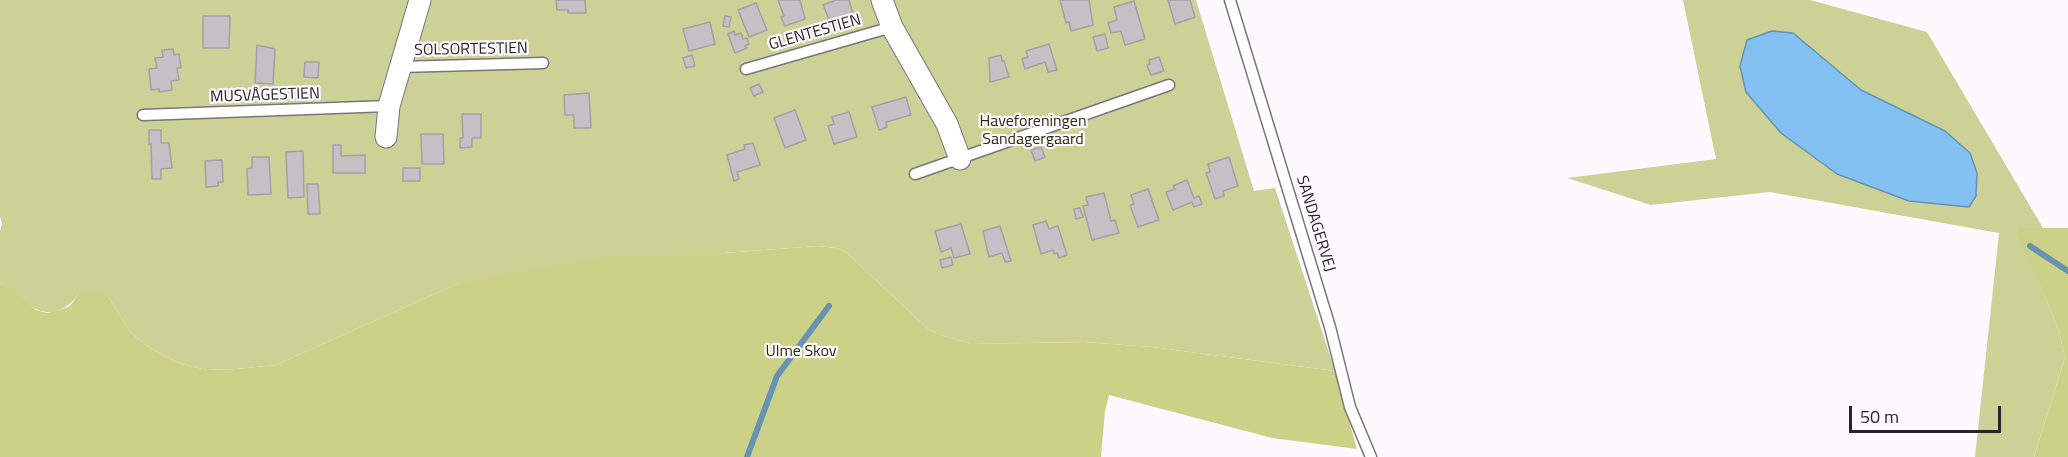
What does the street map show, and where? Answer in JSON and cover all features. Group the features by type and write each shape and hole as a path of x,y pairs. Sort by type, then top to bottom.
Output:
{"street":[{"path":"386,137 389,106 420,0"},
{"path":"882,0 892,27 947,124 960,159"}],"lane":[{"name":"SANDAGERVEJ","path":"1230,0 1330,327 1350,406 1371,457"},
{"name":"GLENTESTIEN","path":"746,69 892,27"},
{"name":"SOLSORTESTIEN","path":"400,67 543,63"},
{"path":"915,174 1169,85"},
{"name":"MUSVÅGESTIEN","path":"143,116 389,106"}],"green space":[{"name":"Haveforeningen Sandagergaard","path":"0,0 1196,0 1254,191 1275,188 1335,371 1152,347 1084,342 971,344 928,329 847,253 837,248 817,246 724,253 457,284 276,365 207,370 181,364 147,346 130,332 109,298 78,295 58,311 48,312 38,310 19,299 0,283 2,224 0,216"},
{"path":"1683,0 1810,0 1927,32 2043,228 2018,228 2017,233 2059,331 2065,358 2034,457 1975,457 1999,233 1770,192 1651,205 1567,178 1716,159"},
{"path":"2018,228 2068,228 2068,457 2034,457 2065,358 2059,331 2016,233"},
{"name":"Ulme Skov","path":"817,246 837,248 847,253 928,329 971,344 1084,342 1152,347 1335,371 1357,449 1272,438 1109,395 1105,411 1101,457 0,457 0,283 36,310 47,313 70,306 78,295 87,291 102,293 109,298 130,332 164,356 181,364 207,370 236,369 276,365 457,284 506,273 604,257 724,253"}],"water":[{"path":"1772,31 1793,33 1861,90 1945,131 1970,153 1977,173 1976,196 1969,207 1909,201 1837,174 1781,133 1746,92 1740,66 1747,40"}],"building":[{"path":"556,0 585,0 586,13 568,13 568,10 557,10"},
{"path":"778,0 800,0 805,19 785,26"},
{"path":"836,0 849,0 855,21 838,27 835,20 830,22 823,5"},
{"path":"1060,0 1089,0 1093,25 1071,31 1069,22 1066,23"},
{"path":"1168,0 1190,0 1195,17 1175,24"},
{"path":"1134,1 1145,39 1125,45 1121,31 1111,33 1108,23 1117,20 1114,7"},
{"path":"756,3 767,30 749,37 738,10"},
{"path":"203,16 230,16 229,48 203,48"},
{"path":"725,16 731,17 729,27 723,26"},
{"path":"710,22 715,44 689,51 683,29"},
{"path":"734,31 735,35 741,33 743,39 747,38 749,44 745,46 747,48 735,53 728,34"},
{"path":"1105,34 1108,48 1097,51 1093,37"},
{"path":"1049,44 1057,70 1048,72 1045,62 1025,69 1022,59 1028,57 1026,51"},
{"path":"257,45 275,49 273,84 255,83"},
{"path":"173,49 174,55 179,54 181,68 177,68 179,80 171,81 172,90 159,92 159,89 151,90 149,69 157,68 155,58 163,57 162,50"},
{"path":"692,55 695,66 686,68 683,58"},
{"path":"1001,55 1009,77 990,82 989,58"},
{"path":"1159,57 1164,71 1151,75 1147,65 1150,64 1149,60"},
{"path":"305,62 319,62 318,78 304,77"},
{"path":"759,84 763,92 754,96 750,88"},
{"path":"589,93 591,128 574,128 574,115 565,115 564,95"},
{"path":"906,97 911,115 886,122 887,127 879,130 872,107"},
{"path":"795,110 806,140 785,148 774,118"},
{"path":"849,112 857,137 834,144 828,126 834,124 832,117"},
{"path":"462,114 481,114 481,138 472,138 472,147 460,148 460,138 463,138"},
{"path":"149,130 161,130 161,143 169,143 172,168 161,169 161,179 152,179"},
{"path":"421,134 443,134 444,164 422,164"},
{"path":"753,143 760,165 737,172 739,179 734,181 727,155 745,149 744,145"},
{"path":"333,145 341,145 341,156 365,155 365,173 333,173"},
{"path":"1041,147 1045,157 1035,161 1031,150"},
{"path":"303,151 304,197 288,198 286,152"},
{"path":"252,157 269,157 271,194 248,195 247,169 252,168"},
{"path":"1229,157 1238,186 1223,191 1224,196 1215,199 1206,173 1210,172 1208,164"},
{"path":"222,160 223,182 218,182 218,186 206,187 205,161"},
{"path":"403,168 420,168 420,181 403,181"},
{"path":"1187,180 1194,198 1199,196 1202,204 1194,207 1192,202 1173,210 1166,192 1175,189 1173,186"},
{"path":"307,184 318,184 320,214 308,214"},
{"path":"1148,189 1159,220 1138,227 1130,205 1134,204 1131,195"},
{"path":"1104,193 1111,221 1115,220 1119,233 1092,240 1083,206 1088,205 1086,197"},
{"path":"1080,208 1083,217 1076,219 1074,209"},
{"path":"1046,221 1049,229 1058,226 1067,255 1059,258 1053,250 1041,254 1033,225"},
{"path":"961,224 970,254 954,258 951,248 941,252 935,231"},
{"path":"1000,226 1011,261 1005,262 1002,253 989,257 983,231"},
{"path":"951,257 953,265 942,268 940,260"}],"waterway":[{"path":"2030,246 2068,271"},
{"path":"747,457 777,376 829,306"}]}
